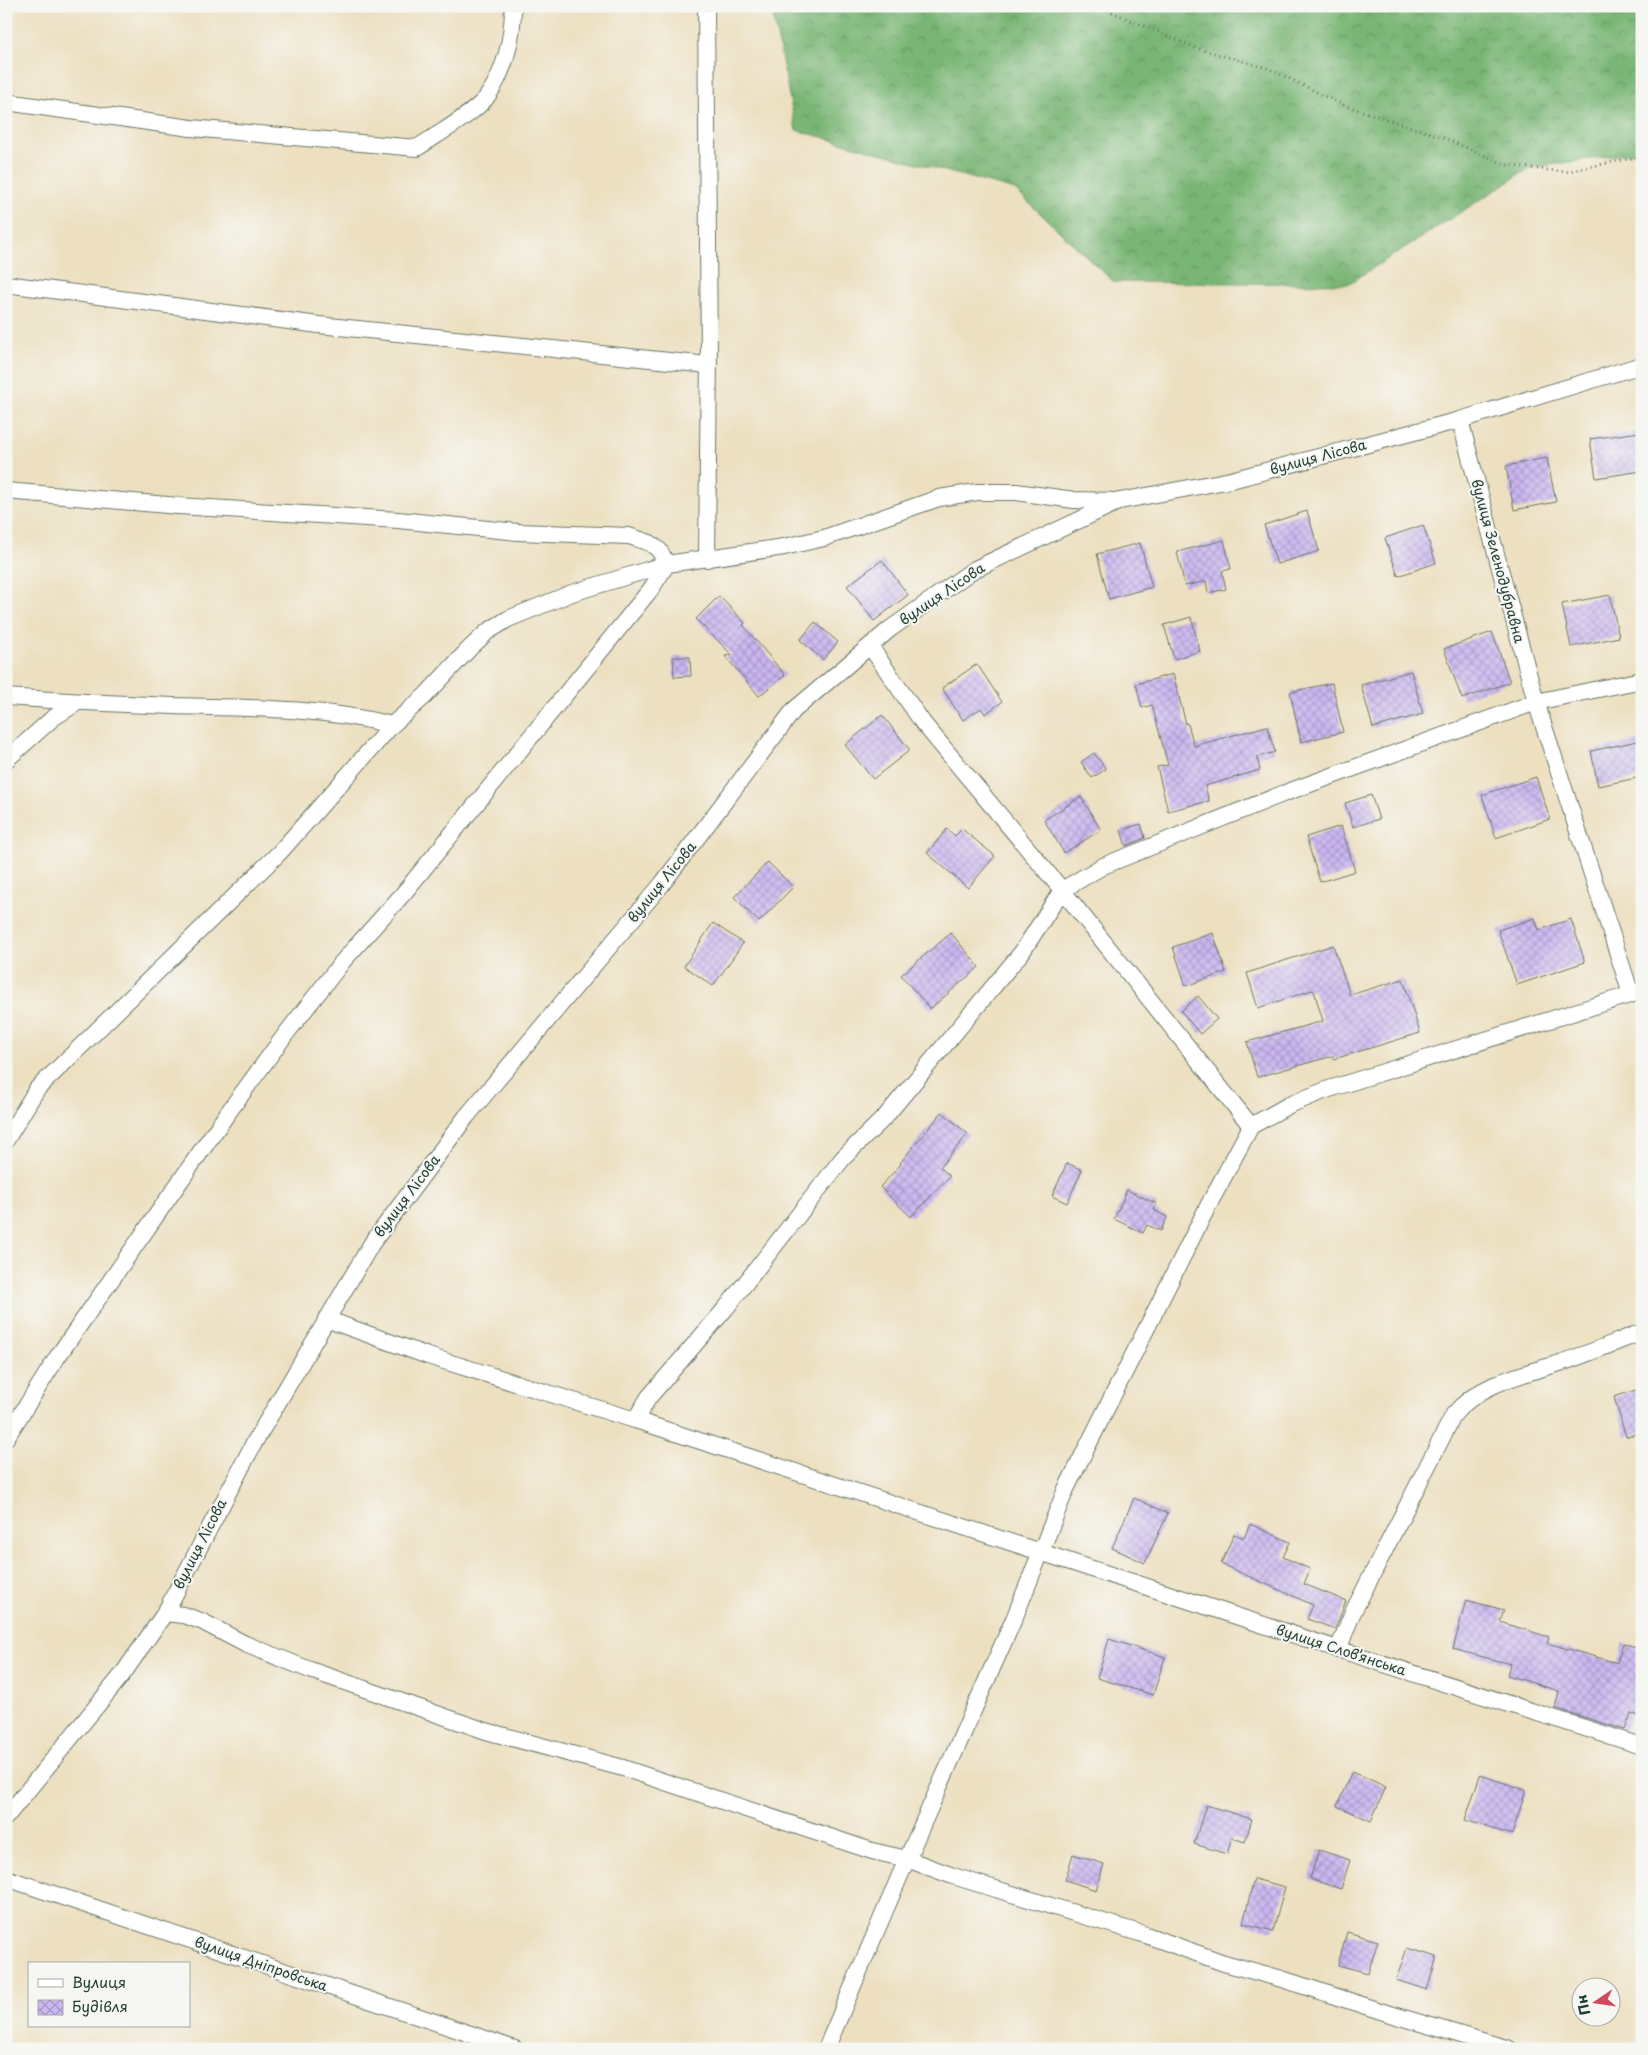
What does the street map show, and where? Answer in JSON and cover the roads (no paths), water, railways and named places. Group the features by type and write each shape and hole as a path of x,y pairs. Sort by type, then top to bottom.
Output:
{"street":[{"path":"6,102 191,128 411,149 417,148 486,99 504,65 513,18 513,6"},
{"path":"706,6 707,559"},
{"path":"6,284 319,325 708,364"},
{"name":"вулиця Лісова","path":"6,1817 122,1675 165,1613 224,1499 326,1319 372,1243 466,1117 662,884 794,710 870,646 973,570 1120,501 1231,480 1460,420 1642,365"},
{"name":"вулиця Зеленодубравна","path":"1460,420 1536,702 1636,992"},
{"path":"6,491 179,506 398,520 518,532 629,536 650,543 659,550 667,564"},
{"path":"6,1140 37,1089 280,852 392,726 425,696 468,648 508,619 572,593 667,564 707,559 824,538 939,498 977,492 1016,492 1074,500 1120,501"},
{"path":"6,1438 64,1348 227,1114 285,1035 343,961 403,894 651,589 667,564"},
{"path":"870,646 923,723 1062,890 1250,1126"},
{"path":"635,1420 649,1396 726,1308 843,1158 885,1116 1022,952 1062,890 1103,866 1186,831 1536,702 1642,680"},
{"path":"6,697 78,702 291,709 358,717 392,726"},
{"path":"6,760 53,718 78,702"},
{"path":"826,2049 907,1859 1014,1619 1040,1550 1079,1464 1250,1126 1326,1090 1636,992"},
{"name":"вулиця Словʼянська","path":"326,1319 419,1353 1040,1550 1338,1650 1642,1746"},
{"path":"1338,1650 1352,1614 1454,1414 1463,1403 1476,1394 1502,1382 1642,1332"},
{"path":"165,1613 183,1615 201,1621 245,1644 310,1670 486,1731 623,1768 872,1851 907,1859 954,1876 1146,1935 1224,1963 1509,2049"},
{"name":"вулиця Дніпровська","path":"6,1878 515,2049"}]}
